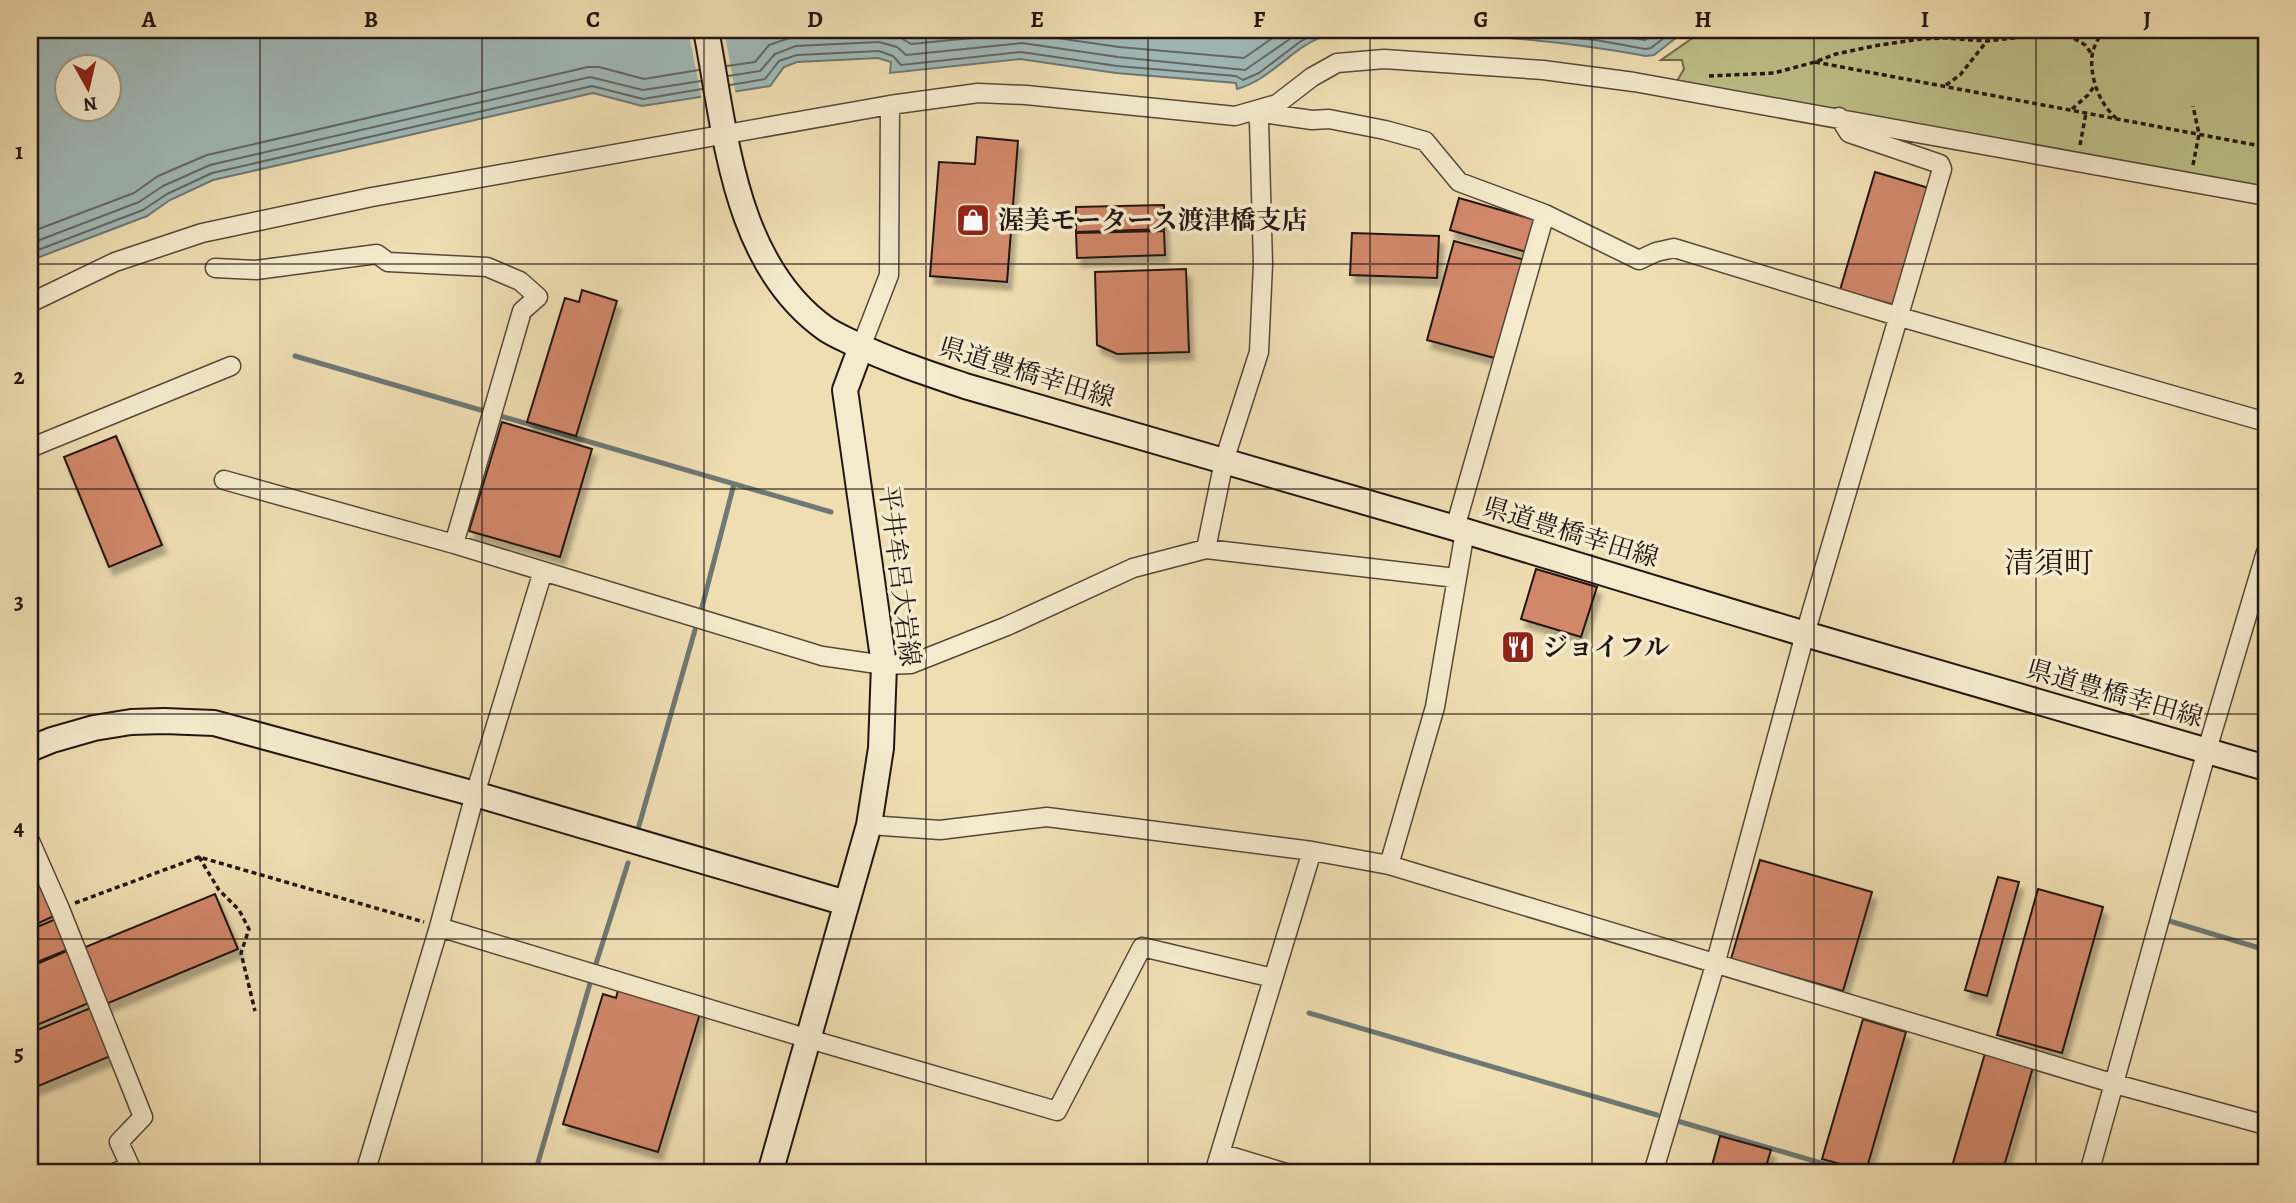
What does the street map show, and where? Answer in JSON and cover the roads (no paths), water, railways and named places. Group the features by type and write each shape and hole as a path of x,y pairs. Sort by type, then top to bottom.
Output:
{"main road":[{"path":"706,30 742,209 754,241 784,289 806,312 828,331 861,347"},
{"name":"県道豊橋幸田線","path":"861,347 899,364 965,386 2266,768"},
{"name":"平井牟呂大岩線","path":"770,1173 869,825 881,748 884,665 845,390 861,347"},
{"path":"30,749 94,728 131,722 164,720 214,723 475,794 845,903"}],"street":[{"path":"30,303 116,262 202,233 372,197 726,132 978,93 1026,95 1236,116 1277,104 1312,77 1337,63 1384,59 1543,70 1634,82 2077,160 2190,182 2263,200"},
{"path":"861,347 889,275 890,105"},
{"path":"1255,112 1312,120 1329,119 1425,141 1459,182 1545,214 1640,260 1656,252 1674,248 1900,317 2266,422"},
{"path":"1206,549 1224,461 1259,352 1264,264 1259,121 1255,112"},
{"path":"1653,1173 1715,965 1805,634 1942,169 1940,164 1849,133 1839,117"},
{"path":"1389,865 1435,707 1456,578 1460,530 1545,214"},
{"path":"215,268 256,270 377,254 388,262 487,267 520,281 538,297 522,311 454,544"},
{"path":"30,448 231,366"},
{"path":"224,480 454,544 822,656 884,665 911,664 1007,626 1133,568 1206,549 1456,578"},
{"path":"2089,1173 2207,751 2266,552"},
{"path":"365,1173 543,571"},
{"path":"869,825 940,830 1047,817 1312,851 1389,865 2115,1084 2266,1125"},
{"path":"30,841 144,1117 119,1142 130,1166 114,1173"},
{"path":"1214,1173 1312,851"},
{"path":"439,927 1057,1111 1142,947 1273,978"},
{"path":"1220,1153 1286,1173"}],"water":[{"path":"30,30 1686,30 1654,55 1646,56 1553,42 1459,34 1345,32 1316,39 1262,78 1237,89 1236,83 1116,73 1020,59 890,73 891,62 878,58 797,62 784,67 770,86 642,106 593,93 213,180 170,200 147,216 37,258 30,256"}],"waterway":[{"path":"295,356 484,411"},
{"path":"497,415 831,512"},
{"path":"701,611 734,484"},
{"path":"638,829 695,630"},
{"path":"594,970 628,863"},
{"path":"2166,920 2266,950"},
{"path":"535,1173 591,980"},
{"path":"1309,1013 1657,1115"},
{"path":"1674,1120 1855,1173"}],"place":[{"name":"渥美モータース渡津橋支店","path":"973,220"},
{"name":"ジョイフル","path":"1518,647"}],"district":[{"name":"清須町","path":"2049,563"}]}
